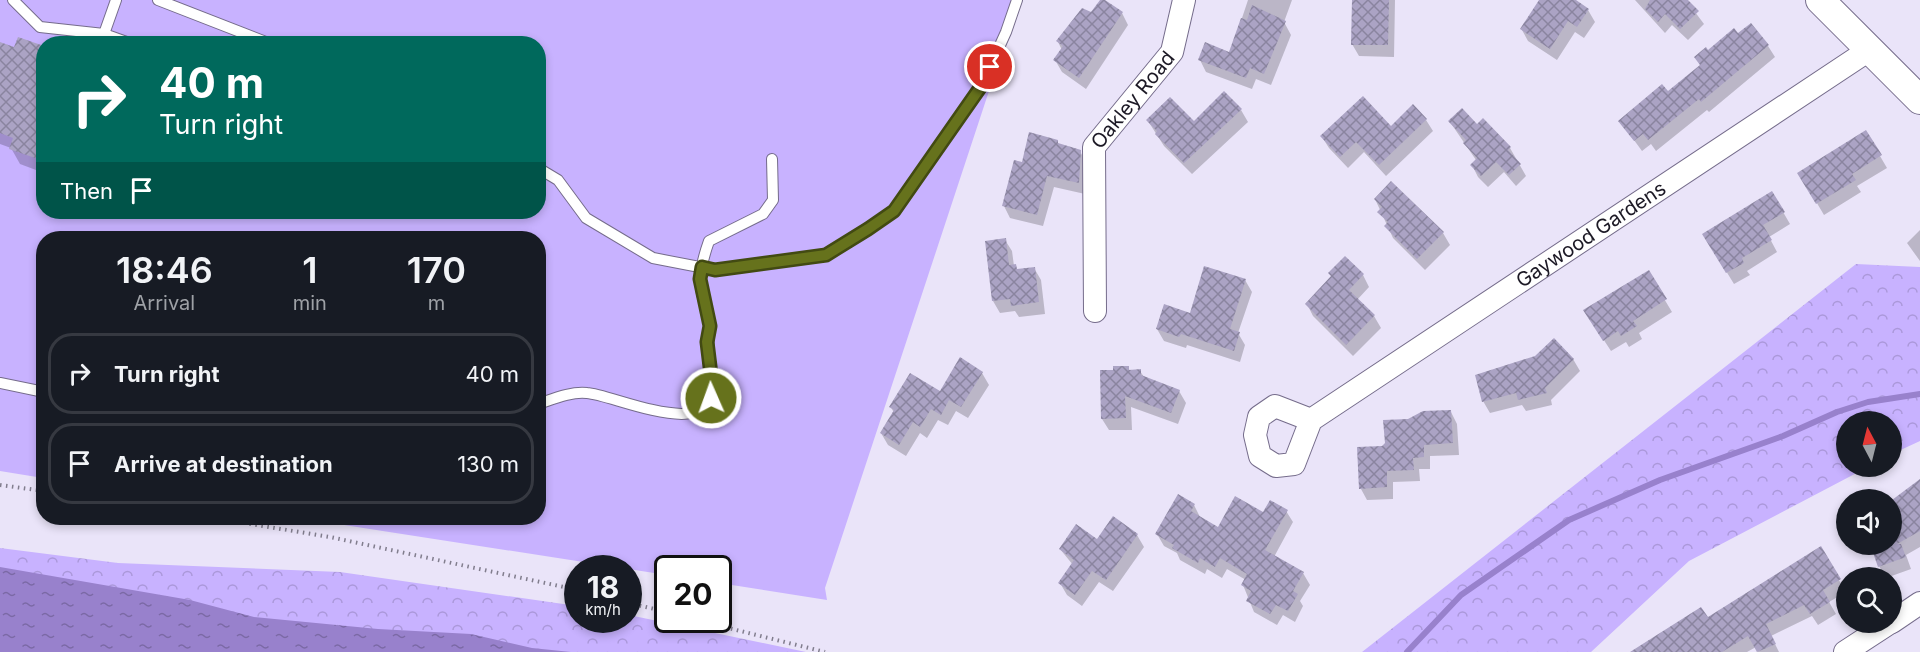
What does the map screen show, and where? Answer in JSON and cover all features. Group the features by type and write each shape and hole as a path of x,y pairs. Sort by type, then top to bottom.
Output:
{"street":[{"name":"Oakley Road","path":"1095,310 1094,147 1172,52 1184,0"},
{"path":"1820,0 1920,100"},
{"name":"Gaywood Gardens","path":"1311,420 1869,50"},
{"path":"1902,615 1920,603"},
{"path":"1845,652 1874,633"}],"lane":[{"path":"13,0 40,27 110,36"},
{"path":"104,34 116,0"},
{"path":"158,0 250,36"},
{"path":"546,173 558,180 586,218 654,258 715,270 826,255 894,211 982,85 1006,32 1017,0"},
{"path":"546,402 585,392 649,411 668,414 686,414 702,408 711,398 712,383 707,342 709,314 700,279 709,241 763,214 773,200 772,159"},
{"path":"0,383 36,390"}],"path":[{"path":"0,485 36,490"},
{"path":"257,525 330,537 564,587"},
{"path":"732,629 825,652"}],"green space":[{"path":"0,0 1019,0 825,588 827,600 732,585 732,555 654,555 654,573 642,571 642,555 564,555 564,559 344,525 546,525 546,231 36,231 36,477 0,471"},
{"path":"1856,264 1920,267 1920,441 1902,449 1902,411 1836,411 1836,477 1849,477 1689,561 1591,652 1362,652"},
{"path":"0,548 118,563 340,572 564,604 564,633 642,633 642,618 654,620 654,633 715,633 806,652 475,652 57,591 0,571"}],"water":[{"path":"0,567 190,600 254,617 378,629 471,634 532,648 571,652 0,652"}],"building":[{"path":"1100,0 1105,0 1123,12 1079,78 1053,60 1063,46 1056,41 1082,8 1091,12"},
{"path":"1352,0 1389,0 1388,45 1351,45"},
{"path":"1539,0 1576,0 1589,9 1577,27 1568,21 1550,49 1520,29"},
{"path":"1650,0 1688,0 1699,11 1680,29 1665,14 1658,22 1645,9"},
{"path":"1252,5 1286,21 1264,74 1250,68 1246,78 1198,60 1205,42 1229,52 1241,18 1247,20"},
{"path":"1751,23 1769,45 1701,102 1699,99 1648,140 1643,134 1634,141 1618,121 1662,84 1668,91 1700,65 1694,57 1706,47 1708,50 1734,28 1738,33"},
{"path":"18,37 36,43 36,158 9,149 13,138 0,133 0,42 14,47"},
{"path":"1224,91 1242,109 1184,163 1155,134 1157,131 1146,120 1170,97 1194,121"},
{"path":"1363,96 1391,126 1413,104 1427,119 1379,165 1356,142 1340,157 1320,136"},
{"path":"1462,108 1477,124 1483,118 1511,147 1508,150 1521,164 1509,175 1496,162 1481,176 1470,165 1477,158 1463,143 1466,140 1448,121"},
{"path":"1866,130 1882,155 1852,174 1856,180 1816,204 1797,173"},
{"path":"1029,132 1058,140 1058,143 1081,150 1079,183 1047,176 1037,215 1002,206 1014,160 1022,162"},
{"path":"1391,181 1444,232 1417,259 1384,226 1388,222 1377,212 1382,207 1374,199"},
{"path":"1772,191 1785,212 1763,225 1772,240 1742,258 1744,263 1726,273 1702,234"},
{"path":"1006,238 1009,265 1016,264 1017,269 1035,267 1039,302 1011,306 1010,299 992,301 985,241"},
{"path":"1345,256 1364,274 1349,290 1375,315 1346,345 1305,304 1331,276 1328,273"},
{"path":"1204,266 1246,279 1230,329 1240,332 1234,351 1181,334 1179,337 1156,329 1164,304 1190,313"},
{"path":"1649,270 1667,299 1633,321 1637,326 1621,336 1618,331 1603,341 1583,310"},
{"path":"1554,338 1574,359 1545,388 1547,393 1518,400 1516,393 1482,402 1475,375 1535,356"},
{"path":"960,357 983,372 961,407 949,400 941,415 931,409 920,427 913,422 899,445 880,433 894,410 889,407 910,373 940,391"},
{"path":"1113,366 1129,366 1129,370 1141,369 1141,375 1180,390 1171,413 1125,396 1126,418 1101,419 1100,370 1113,370"},
{"path":"1451,410 1453,443 1424,445 1424,457 1413,458 1414,470 1387,471 1387,487 1359,489 1357,447 1382,446 1385,443 1383,420 1408,419 1423,411"},
{"path":"1920,479 1920,531 1902,541 1902,492"},
{"path":"1178,494 1195,504 1191,511 1218,527 1235,496 1263,512 1270,500 1288,510 1265,550 1304,572 1293,591 1298,594 1288,611 1276,605 1270,614 1246,601 1251,591 1241,585 1247,574 1220,558 1215,567 1200,558 1198,563 1172,548 1174,545 1155,534"},
{"path":"1113,516 1138,534 1106,580 1092,571 1075,595 1058,583 1074,560 1059,549 1076,524 1097,539"},
{"path":"1821,546 1836,571 1836,582 1823,590 1830,602 1810,614 1804,605 1766,624 1776,644 1757,652 1748,636 1722,652 1630,652 1701,607 1708,617"},
{"path":"1902,547 1906,557 1878,567 1874,555 1902,555"}],"waterway":[{"path":"1407,652 1461,595 1569,520 1660,480 1783,436 1837,412 1868,402 1920,394"}],"route":[{"path":"711,398 712,383 707,342 710,326 700,279 702,267 715,270 826,255 894,211 982,85 990,67"}]}
